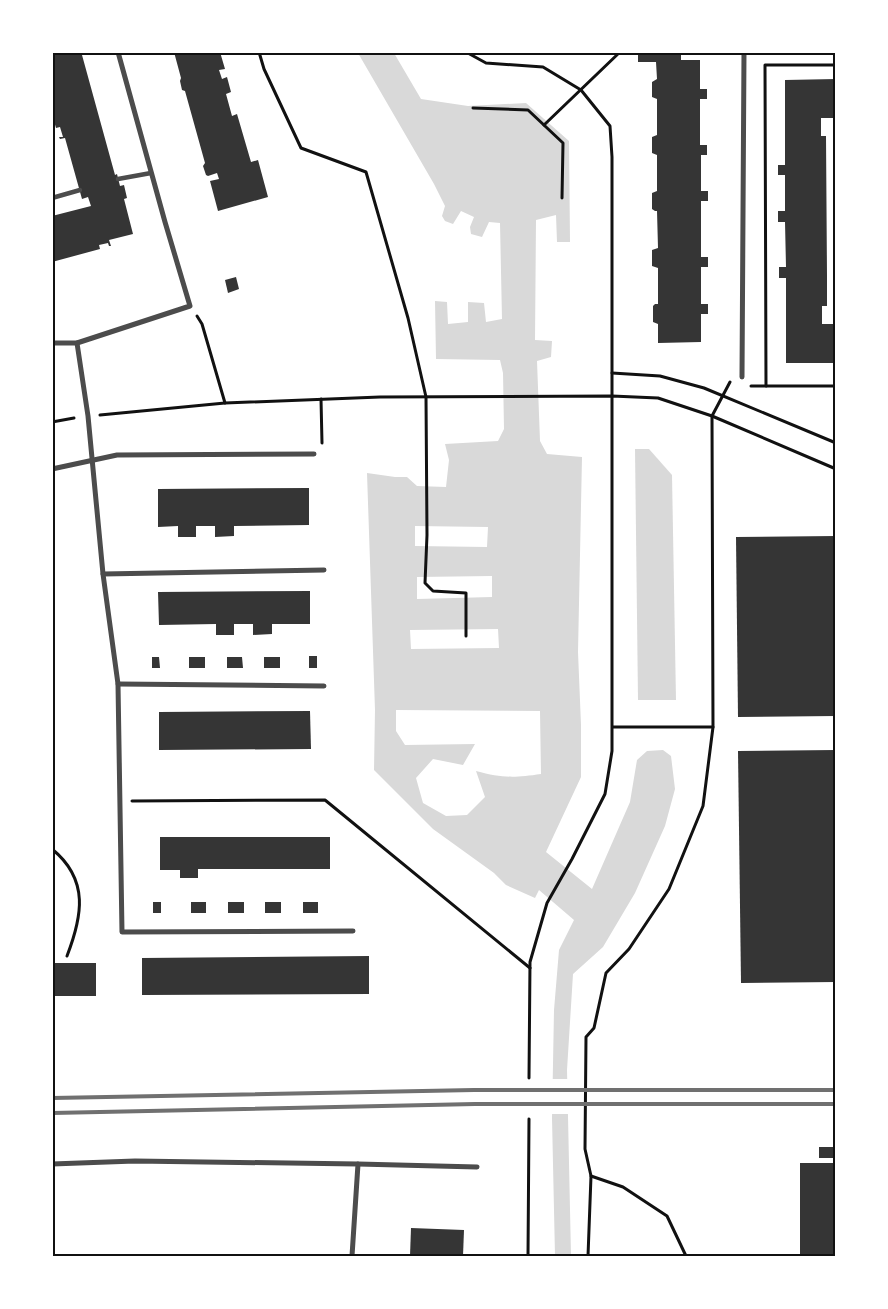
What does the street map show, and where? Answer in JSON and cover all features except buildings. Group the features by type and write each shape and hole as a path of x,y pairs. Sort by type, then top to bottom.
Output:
{"street":[{"path":"52,343 77,343 190,306 118,52"},
{"path":"742,378 744,52"},
{"path":"118,179 151,173"},
{"path":"52,198 80,190"},
{"path":"77,343 88,416 103,574 118,684 122,801 122,932 353,931"},
{"path":"52,468 117,456 314,454"},
{"path":"103,574 324,570"},
{"path":"118,684 324,686"},
{"path":"52,1164 135,1161 477,1167"},
{"path":"352,1256 358,1164"}],"path":[{"path":"259,52 264,69 301,148 366,172 408,318 426,397 427,535 425,583 433,592 466,593 466,636"},
{"path":"466,52 486,63 543,67 581,90 610,126 612,157 612,750 605,794 547,903 530,962 529,1078"},
{"path":"544,125 620,52"},
{"path":"836,65 765,66 764,158 766,386 836,386"},
{"path":"473,108 528,110 563,143 562,198"},
{"path":"190,306 202,324 225,403"},
{"path":"612,373 660,376 704,388 836,443"},
{"path":"588,1256 591,1176 585,1149 586,1037 594,1028 606,973 629,949 669,889 703,806 713,727 712,416 730,382 742,378"},
{"path":"52,422 88,416 225,403 321,399 493,396 658,398 712,416 836,469"},
{"path":"314,454 322,457 321,399"},
{"path":"613,727 713,727"},
{"path":"122,801 324,800 530,968"},
{"path":"52,849 64,859 75,878 80,900 77,929 67,956"},
{"path":"528,1256 529,1119"},
{"path":"591,1176 623,1187 667,1216 686,1256"}],"shaded area":[{"path":"358,53 394,53 421,99 468,106 526,103 569,141 570,242 557,242 556,215 536,220 535,340 552,341 551,357 537,361 540,441 547,454 582,457 578,652 581,777 546,852 592,889 630,802 637,760 647,751 663,750 671,756 675,789 665,826 635,893 603,947 573,974 567,1070 571,1256 555,1256 552,1118 554,1010 559,950 574,920 539,890 535,898 506,885 494,873 433,829 374,770 375,710 367,473 407,477 417,486 446,487 449,460 445,444 498,441 504,429 503,373 500,360 436,359 435,301 447,302 448,324 468,322 468,302 484,303 486,322 502,319 500,223 489,222 482,237 471,234 470,227 474,217 461,211 453,224 445,221 442,216 445,206","holes":["415,526 488,527 487,547 415,546","492,576 492,597 417,599 417,577","498,629 499,648 411,649 410,630","396,710 540,711 541,774 508,777 476,771 485,797 467,815 446,816 423,803 416,778 433,759 463,765 475,744 405,745 396,731"]},
{"path":"635,449 649,449 672,475 676,700 638,700"}],"pier":[{"path":"550,1079 570,1079 570,1114 550,1114"}],"railway":[{"path":"52,1098 474,1090 836,1090"},
{"path":"52,1113 475,1104 836,1104"}]}
